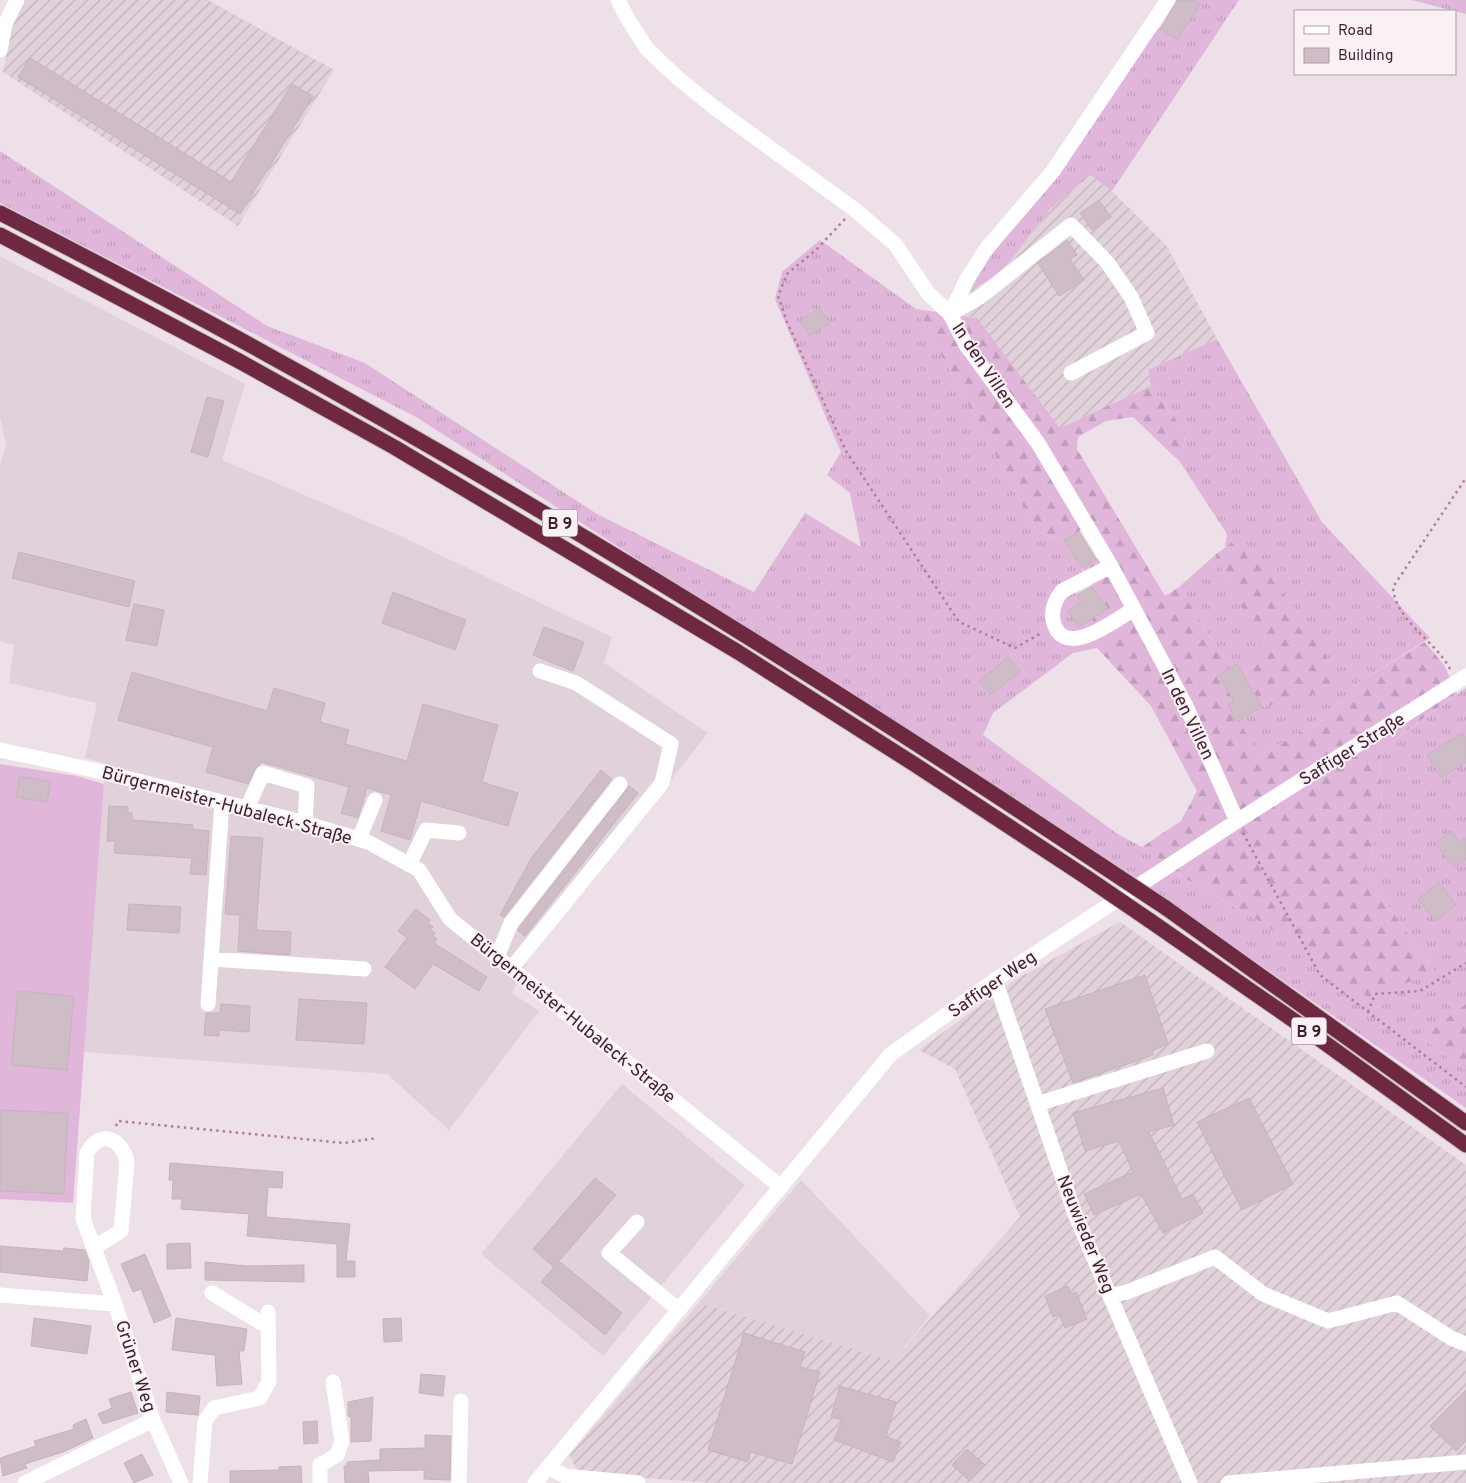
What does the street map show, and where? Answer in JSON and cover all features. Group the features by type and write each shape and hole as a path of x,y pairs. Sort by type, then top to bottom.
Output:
{"highway":[{"name":"B 9","path":"0,213 100,264 401,429 752,638 923,746 1166,908 1466,1123"},
{"name":"B 9","path":"0,235 239,360 394,447 738,652 914,764 1149,920 1296,1022 1466,1146"}],"street":[{"path":"0,50 5,24 17,0"},
{"name":"In den Villen","path":"618,0 647,49 679,79 715,108 854,209 895,244 928,293 950,314 966,344 1038,443 1111,566 1186,706 1237,821"},
{"path":"950,314 967,279 987,248 1053,171 1168,0"},
{"path":"950,314 980,297 1072,225 1107,262 1131,297 1147,333 1070,373"},
{"path":"1111,566 1062,591 1053,606 1054,625 1062,636 1080,638 1134,609"},
{"path":"511,968 662,783 671,744 576,683 540,670"},
{"name":"Saffiger Straße","path":"1237,821 1461,679"},
{"name":"Bürgermeister-Hubaleck-Straße","path":"0,750 98,771 304,823 359,839 419,870 450,919 781,1187"},
{"path":"246,808 263,773 307,786 304,823"},
{"path":"496,957 511,923 620,784"},
{"path":"359,839 374,800"},
{"path":"208,1004 222,802"},
{"name":"Saffiger Weg","path":"781,1187 891,1054 995,980 1237,821"},
{"path":"409,865 426,830 459,833"},
{"path":"211,958 364,969"},
{"name":"Neuwieder Weg","path":"995,980 1075,1214 1190,1483"},
{"path":"1038,1104 1208,1051"},
{"name":"Grüner Weg","path":"111,1140 100,1140 92,1144 87,1153 83,1219 115,1304 153,1420 181,1483"},
{"path":"95,1247 121,1231 127,1162 125,1152 119,1143 111,1140"},
{"path":"535,1483 781,1187"},
{"path":"637,1222 609,1253 679,1310"},
{"path":"1110,1296 1127,1292 1216,1257 1263,1294 1328,1321 1397,1303 1451,1338 1466,1344"},
{"path":"212,1293 268,1327"},
{"path":"0,1295 115,1304"},
{"path":"200,1483 205,1421 214,1408 260,1398 269,1381 268,1312"},
{"path":"320,1483 320,1465 337,1455 342,1441 333,1382"},
{"path":"459,1483 461,1401"},
{"path":"24,1483 153,1420"},
{"path":"1228,1483 1466,1462"},
{"path":"548,1467 565,1476 638,1483"}],"path":[{"path":"854,209 816,250 787,274 778,296 787,322 846,451 960,622 1016,648 1054,625"},
{"path":"1461,679 1399,609 1394,597 1393,587 1466,478"},
{"path":"1237,821 1320,975 1466,1087"},
{"path":"1368,1012 1375,994 1420,991 1466,963"},
{"path":"111,1140 118,1121 344,1143 377,1138"}],"shaded area":[{"path":"24,0 208,0 334,70 238,226 3,72 12,24"},
{"path":"1092,175 1112,191 1166,245 1217,339 1148,370 1151,386 1060,428 977,318 964,316 972,287 990,281 1010,261 1051,208"},
{"path":"0,256 245,384 222,460 396,534 612,637 604,663 708,733 527,962 512,993 539,1011 449,1130 387,1074 84,1052 104,763 85,758 97,703 9,683 14,645 0,641 0,465 6,445 0,416"},
{"path":"1120,922 1466,1165 1466,1483 712,1483 579,1473 569,1456 699,1303 893,1361 1020,1217 955,1069 919,1050 1015,980"},
{"path":"622,1084 745,1185 603,1356 481,1254"},
{"path":"801,1180 930,1316 893,1361 699,1303"}],"green space":[{"path":"1193,0 1239,0 1112,191 1091,175 1051,208 1010,261 990,281 972,287 992,252 1158,28 1177,40 1200,5"},
{"path":"1411,0 1466,0 1466,14"},
{"path":"0,151 267,326 365,363 597,514 754,592 805,513 861,547 850,493 827,475 841,452 775,299 782,272 820,240 916,309 1038,533 1064,541 1091,583 1075,594 1092,618 1097,648 1073,653 993,713 983,735 1116,833 1142,847 1186,879 1261,922 1435,972 1365,873 1382,816 1380,750 1466,688 1466,1004 1420,1037 1466,1070 1466,1108 1128,873 416,417 0,203"},
{"path":"916,309 977,318 1060,428 1151,386 1186,433 1180,462 1133,417 1106,421 1078,437 1077,449 1165,596 1179,587 1230,668 1218,675 1226,688 1245,677 1237,664 1263,649 1215,555 1239,537 1308,626 1339,678 1306,698 1262,707 1253,691 1228,705 1260,755 1329,717 1359,682 1425,642 1444,665 1457,694 1380,750 1382,816 1365,873 1435,972 1369,998 1261,922 1186,879 1142,847 1181,821 1197,791 1151,706 1097,648 1092,618 1107,608 1082,568 1099,557 1082,529 1064,541 1038,533"},
{"path":"1217,339 1322,522 1430,638 1359,682 1329,717 1260,755 1237,722 1262,707 1306,697 1239,538 1225,547 1227,534 1180,462 1186,433 1151,386 1148,370"},
{"path":"1215,555 1264,649 1230,668 1179,587"},
{"path":"0,764 77,776 104,784 73,1203 0,1199"},
{"path":"1466,1004 1466,1070 1420,1037"}],"building":[{"path":"1177,0 1193,0 1200,5 1177,40 1160,29"},
{"path":"30,58 231,182 292,84 313,96 240,214 18,77"},
{"path":"1099,200 1111,217 1092,230 1080,213"},
{"path":"1067,240 1077,255 1070,259 1084,280 1059,296 1038,263"},
{"path":"819,308 830,323 810,336 800,321"},
{"path":"207,397 224,401 208,457 191,452"},
{"path":"1079,531 1096,559 1082,568 1064,541"},
{"path":"19,552 135,581 129,607 12,578"},
{"path":"1092,586 1108,608 1079,627 1068,611 1081,602 1076,595"},
{"path":"393,592 466,620 455,650 382,623"},
{"path":"134,604 164,610 157,646 126,640"},
{"path":"544,627 584,642 573,671 533,655"},
{"path":"1008,657 1020,671 991,695 979,681"},
{"path":"1237,664 1262,707 1237,722 1228,705 1234,701 1218,675"},
{"path":"132,672 267,711 274,688 325,703 320,722 349,730 345,744 407,761 423,704 498,725 482,782 518,793 508,826 421,801 410,840 381,831 391,795 367,788 358,818 341,813 349,787 262,762 255,769 248,784 206,772 213,747 118,720"},
{"path":"1462,733 1466,739 1466,762 1441,778 1427,755"},
{"path":"601,770 612,779 504,917 500,915 532,857"},
{"path":"20,776 51,782 47,802 16,797"},
{"path":"629,786 638,793 525,936 518,931 519,928"},
{"path":"109,806 128,807 128,813 132,813 132,820 193,825 192,829 209,831 206,875 190,874 192,858 114,853 115,841 107,841"},
{"path":"1452,831 1459,841 1466,838 1466,859 1454,868 1435,843"},
{"path":"231,836 263,838 256,930 291,932 290,955 238,951 240,915 225,914"},
{"path":"1439,882 1456,905 1435,921 1418,899"},
{"path":"129,904 181,907 179,933 127,930"},
{"path":"416,909 430,920 428,923 433,927 430,929 435,933 433,936 437,939 434,943 487,977 479,991 433,964 415,989 385,967 407,938 398,931"},
{"path":"1145,975 1168,1044 1152,1051 1153,1055 1073,1083 1045,1009"},
{"path":"18,991 74,996 67,1070 11,1065"},
{"path":"299,999 367,1003 364,1044 296,1040"},
{"path":"221,1004 250,1006 249,1032 219,1030 219,1036 204,1035 206,1013 220,1013"},
{"path":"1163,1088 1174,1125 1149,1132 1182,1199 1193,1194 1203,1213 1163,1233 1141,1194 1094,1215 1084,1194 1133,1172 1119,1141 1085,1151 1073,1113"},
{"path":"1249,1098 1293,1184 1242,1210 1197,1122"},
{"path":"0,1110 68,1113 64,1194 0,1191"},
{"path":"170,1163 283,1172 282,1188 268,1187 266,1217 350,1224 346,1261 355,1261 355,1277 337,1277 337,1244 247,1236 249,1214 181,1209 182,1199 172,1199 173,1180 169,1180"},
{"path":"595,1178 616,1195 559,1261 622,1313 605,1335 541,1282 554,1267 533,1249"},
{"path":"190,1243 191,1268 167,1269 167,1244"},
{"path":"0,1246 63,1251 64,1248 85,1250 89,1261 87,1281 0,1272"},
{"path":"145,1254 171,1316 154,1323 141,1289 133,1292 121,1264"},
{"path":"205,1262 247,1266 304,1265 304,1282 205,1280"},
{"path":"1068,1286 1071,1294 1076,1292 1087,1319 1065,1328 1059,1314 1053,1317 1045,1296"},
{"path":"34,1318 91,1326 87,1354 31,1346"},
{"path":"176,1318 247,1329 244,1351 239,1351 242,1384 217,1386 215,1355 172,1350"},
{"path":"401,1318 402,1341 384,1342 383,1319"},
{"path":"744,1333 805,1352 800,1367 820,1372 792,1464 751,1452 748,1462 708,1450"},
{"path":"421,1374 445,1376 443,1396 419,1393"},
{"path":"840,1386 896,1402 886,1437 901,1442 893,1462 834,1440 842,1420 831,1417"},
{"path":"1466,1390 1466,1441 1456,1451 1430,1426"},
{"path":"131,1392 138,1413 103,1424 98,1414 112,1408 109,1399"},
{"path":"167,1392 200,1396 198,1415 166,1412"},
{"path":"373,1397 371,1441 351,1442 351,1417 348,1416 348,1402"},
{"path":"86,1419 93,1438 63,1452 25,1464 27,1468 3,1476 0,1458 36,1446 34,1441 74,1429 73,1425"},
{"path":"317,1421 318,1443 304,1444 303,1422"},
{"path":"425,1435 451,1436 450,1480 424,1479 424,1470 368,1471 369,1483 345,1483 344,1466 347,1466 347,1462 380,1460 380,1449 425,1448"},
{"path":"967,1449 985,1465 970,1481 952,1465"},
{"path":"142,1454 153,1475 134,1483 124,1463"},
{"path":"301,1466 302,1483 230,1483 230,1471 279,1470 279,1467"}]}
